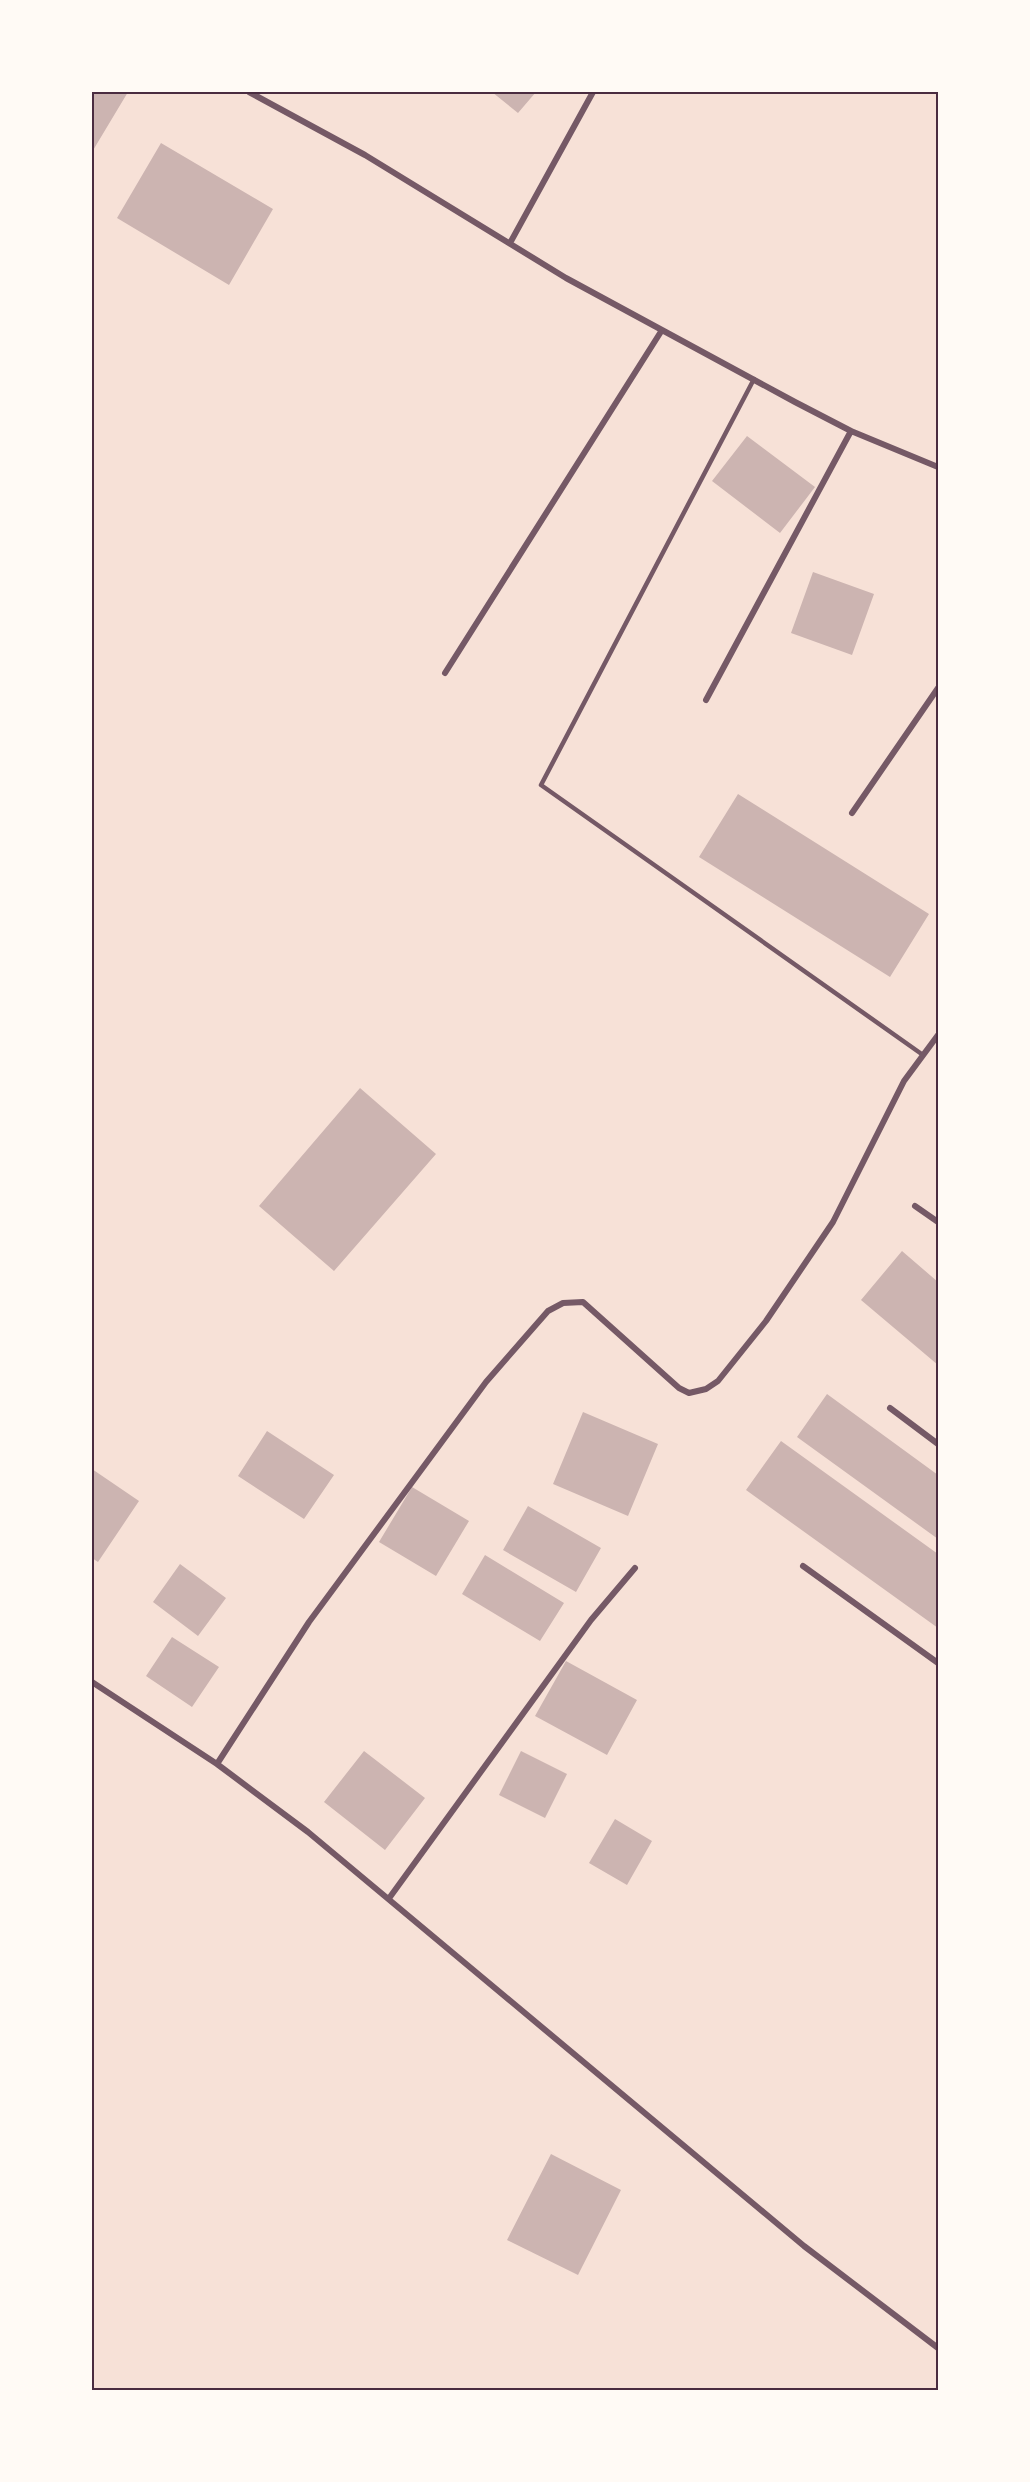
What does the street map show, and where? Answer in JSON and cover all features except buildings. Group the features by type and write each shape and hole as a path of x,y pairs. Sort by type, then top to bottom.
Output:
{"street":[{"path":"249,92 365,155 566,278 851,431 939,467"},
{"path":"510,243 593,92"},
{"path":"445,673 662,330"},
{"path":"706,700 851,431"},
{"path":"852,813 939,688"},
{"path":"217,1764 309,1622 415,1474 486,1382 548,1311 563,1304 583,1302 679,1388 689,1393 706,1389 718,1381 766,1321 833,1222 904,1081 939,1035"},
{"path":"915,1206 939,1222"},
{"path":"890,1408 939,1444"},
{"path":"803,1566 939,1663"},
{"path":"390,1897 591,1620 635,1568"},
{"path":"92,1682 217,1764 390,1897 804,2246 939,2348"}],"lane":[{"path":"754,380 541,786 923,1055"}]}
